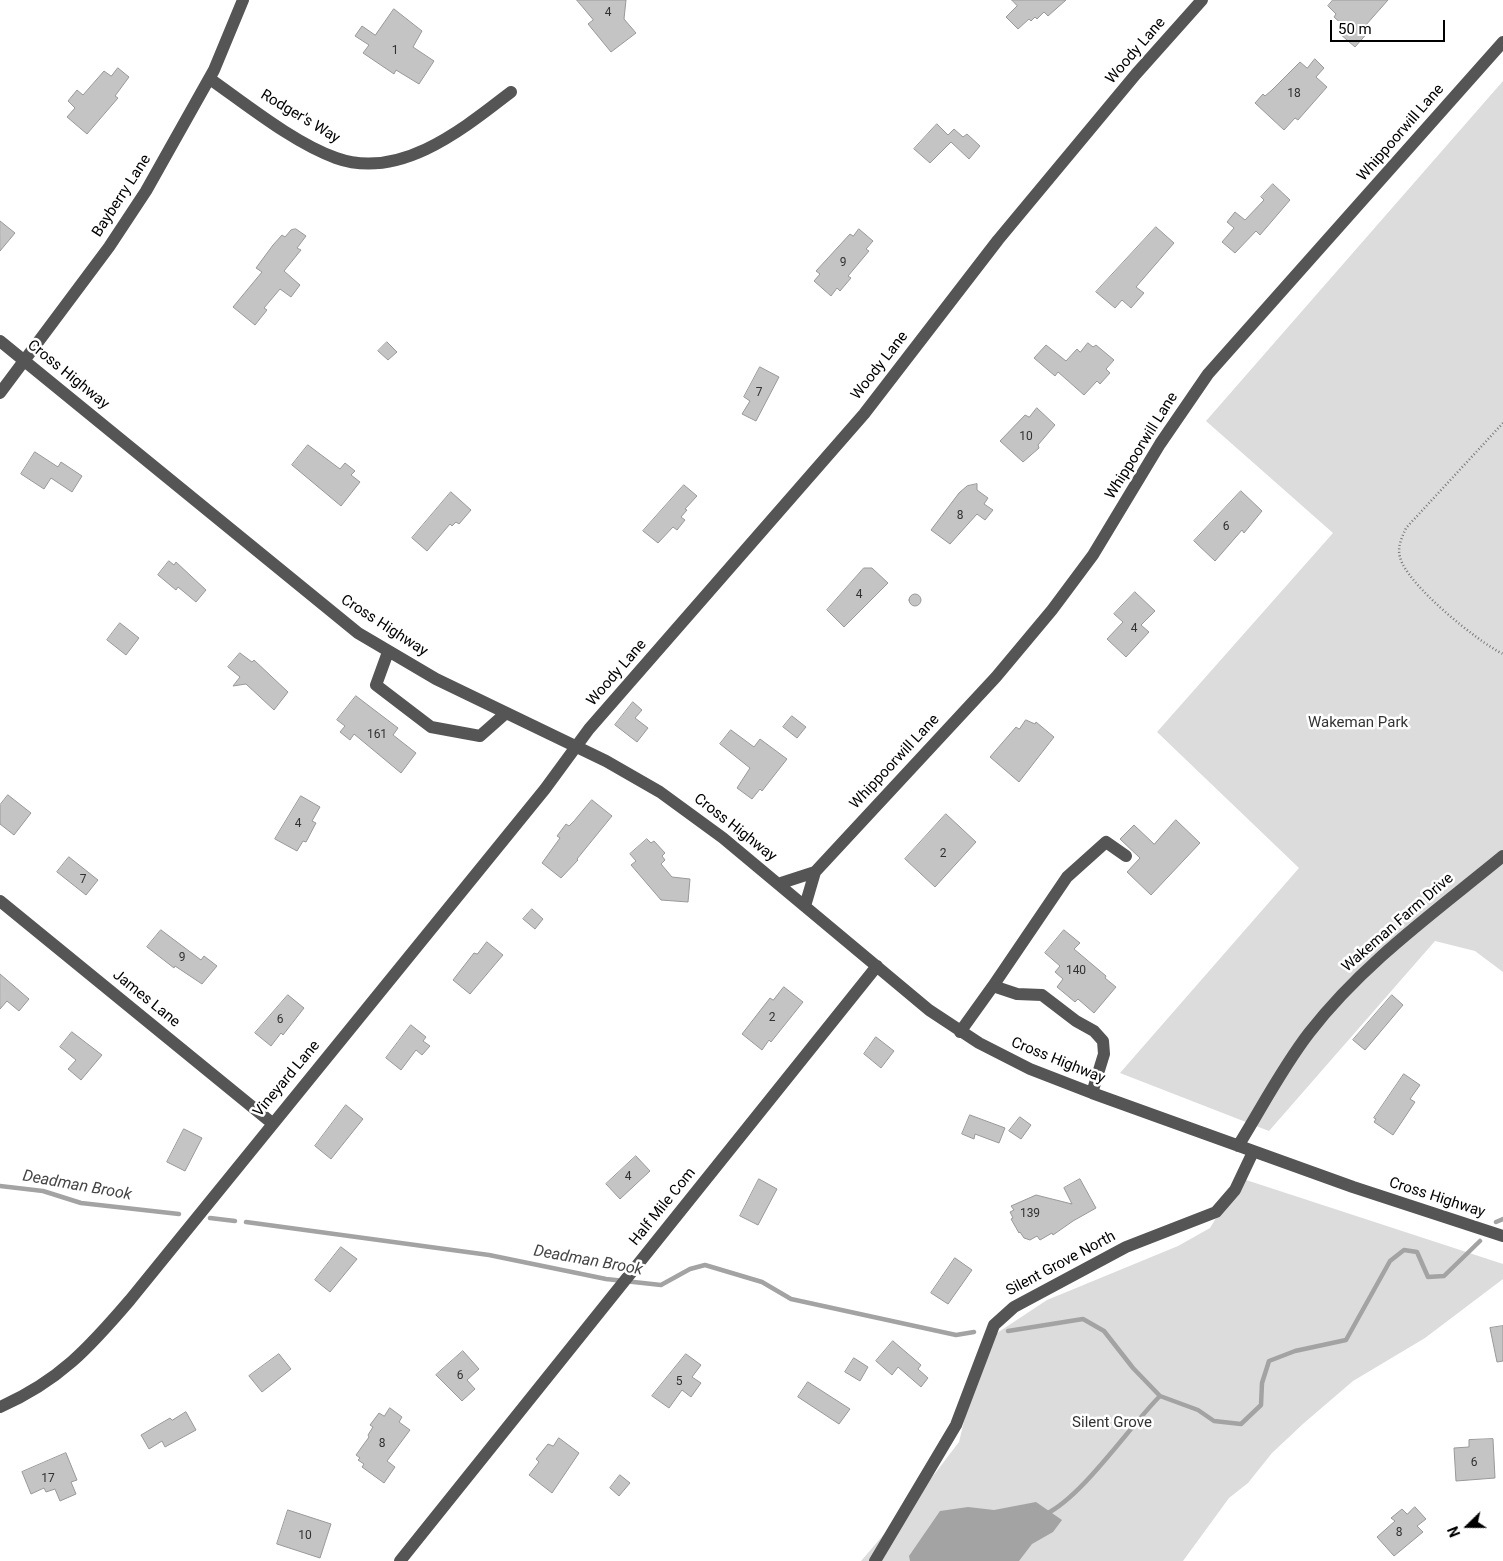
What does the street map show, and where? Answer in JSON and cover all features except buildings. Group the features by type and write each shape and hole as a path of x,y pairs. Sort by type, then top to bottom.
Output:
{"street":[{"name":"Bayberry Lane","path":"0,393 128,220 210,79 230,37 244,0"},
{"name":"Woody Lane","path":"577,747 589,729 864,414 998,240 1136,74 1202,0"},
{"name":"Whippoorwill Lane","path":"805,906 815,872 996,677 1052,610 1093,556 1160,444 1208,374 1503,42"},
{"name":"Rodger's Way","path":"210,79 317,149 337,158 370,163 403,159 424,150 486,111 511,92"},
{"name":"Cross Highway","path":"0,341 324,606 388,652 506,713 625,771 660,792 716,833 929,1010 960,1032 1030,1069 1092,1093 1253,1152 1503,1236"},
{"path":"388,652 376,685 431,728 480,736 506,713"},
{"name":"Vineyard Lane","path":"0,1407 40,1387 61,1373 102,1332 545,789 577,747"},
{"path":"960,1032 1067,877 1106,842 1126,856"},
{"name":"Wakeman Farm Drive","path":"1238,1146 1308,1034 1339,997 1380,956 1503,856"},
{"name":"Whippoorwill Lane","path":"778,884 815,872"},
{"name":"James Lane","path":"0,901 272,1123"},
{"name":"Half Mile Com","path":"400,1561 877,966"},
{"path":"993,986 1017,994 1042,995 1076,1021 1094,1031 1103,1041 1104,1054 1092,1093"},
{"name":"Silent Grove North","path":"875,1561 956,1425 985,1345 999,1319 1014,1307 1126,1248 1216,1212 1235,1190 1253,1152"}],"path":[{"path":"1503,423 1406,528 1399,543 1400,558 1409,575 1460,625 1503,654"}],"green space":[{"name":"Wakeman Park","path":"1503,81 1503,972 1475,951 1435,941 1269,1131 1120,1073 1299,868 1157,732 1333,533 1206,421"},
{"name":"Silent Grove","path":"1240,1178 1503,1264 1503,1279 1425,1338 1353,1381 1304,1423 1272,1453 1248,1483 1229,1498 1183,1561 861,1561 923,1489 959,1442 976,1372 994,1335 1047,1300 1178,1246 1210,1228"}],"shaded area":[{"path":"1036,1502 1062,1520 1053,1532 1032,1544 1019,1561 910,1561 909,1556 940,1511 968,1507 994,1510"}],"waterway":[{"name":"Deadman Brook","path":"0,1186 43,1191 81,1203 179,1214"},
{"name":"Deadman Brook","path":"210,1218 235,1221"},
{"name":"Deadman Brook","path":"1496,1222 1503,1219"},
{"name":"Deadman Brook","path":"246,1222 489,1255 606,1279 661,1285 690,1269 705,1265 762,1282 791,1299 956,1335 974,1332"},
{"name":"Deadman Brook","path":"1008,1331 1083,1319 1104,1331 1133,1368 1160,1396 1198,1410 1214,1421 1241,1424 1261,1405 1262,1383 1269,1361 1295,1351 1346,1340 1390,1261 1404,1250 1417,1252 1428,1277 1444,1276 1480,1241"},
{"path":"1046,1514 1060,1505 1090,1477 1160,1396"}]}
